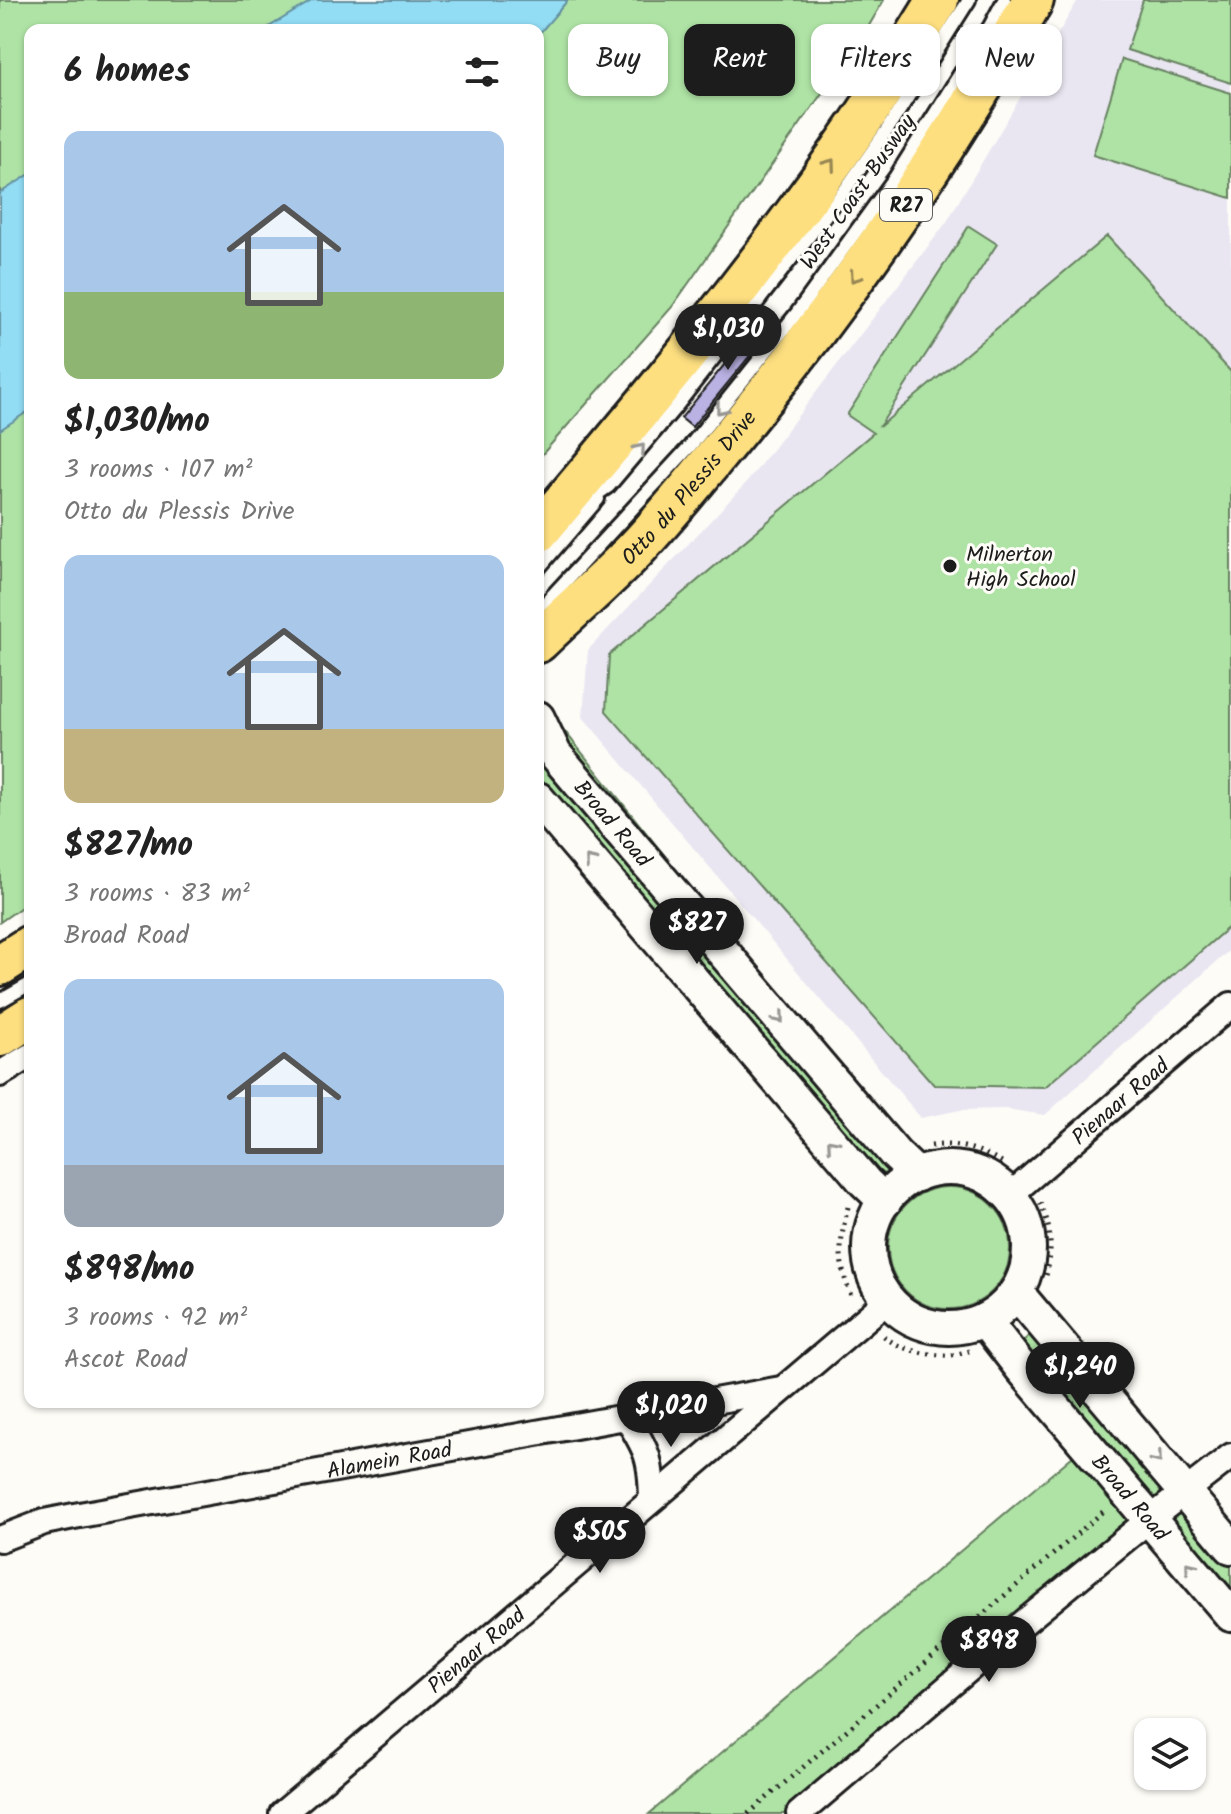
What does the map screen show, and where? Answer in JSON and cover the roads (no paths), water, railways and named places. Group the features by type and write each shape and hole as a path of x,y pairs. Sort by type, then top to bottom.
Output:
{"main road":[{"path":"544,526 675,368 795,214 861,122 938,0"},
{"name":"Otto du Plessis Drive","path":"544,636 636,549 782,374 918,188 994,69 1033,0"},
{"path":"0,965 24,950"},
{"path":"0,1036 24,1021"}],"street":[{"name":"Broad Road","path":"544,731 555,754 659,878 877,1133 917,1175"},
{"name":"Broad Road","path":"544,806 865,1182 885,1201"},
{"path":"625,902 659,878"},
{"name":"Pienaar Road","path":"1009,1196 1231,1005"},
{"path":"0,1074 24,1060"},
{"path":"944,1169 966,1170 996,1183 1023,1217 1029,1238 1026,1271 1016,1292 984,1334 932,1326 912,1319 894,1306 877,1309 869,1247 872,1226 895,1189 917,1175 944,1169"},
{"name":"Broad Road","path":"1016,1292 1231,1547"},
{"name":"Pienaar Road","path":"282,1814 877,1309"},
{"name":"Broad Road","path":"984,1334 1022,1369 1231,1615"},
{"name":"Alamein Road","path":"0,1539 44,1522 74,1516 781,1389"},
{"path":"627,1418 645,1448 651,1467 652,1499"},
{"path":"799,1814 1028,1619 1231,1456"}],"lane":[{"name":"West Coast Busway","path":"544,562 703,373 845,190 969,0"},
{"name":"West Coast Busway","path":"544,604 690,446 797,313 896,176 1004,0"},
{"name":"West Coast Busway","path":"544,529 609,486"},
{"path":"0,1001 24,987"}],"water":[{"path":"313,0 568,0 544,28 544,24 274,24"},
{"path":"24,178 24,414 0,430 0,193"}],"place":[{"name":"Milnerton High School","path":"950,566"}]}
